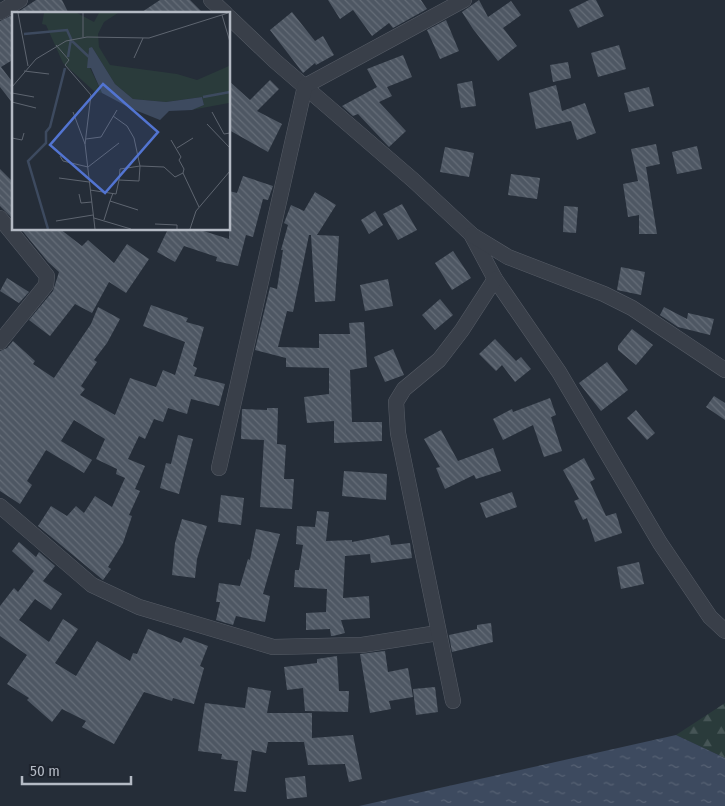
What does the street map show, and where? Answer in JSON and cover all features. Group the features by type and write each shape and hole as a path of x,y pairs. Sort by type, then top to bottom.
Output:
{"street":[{"path":"0,12 20,0"},
{"path":"211,0 224,12"},
{"path":"219,468 305,86 464,0"},
{"path":"230,18 471,234 508,257 604,294 632,308 725,370"},
{"path":"0,218 47,276 46,285 0,342"},
{"path":"471,234 495,279 559,372 660,543 710,617 725,631"},
{"path":"453,701 398,433 396,402 404,389 439,360 462,330 495,279"},
{"path":"0,506 92,585 139,607 273,647 362,645 438,633"}],"green space":[{"path":"725,703 725,758 676,735"}],"water":[{"path":"676,735 725,758 725,806 359,806"}],"building":[{"path":"36,0 62,0 68,12 18,12"},
{"path":"160,0 190,0 202,12 142,12"},
{"path":"328,0 421,0 427,9 393,28 389,23 372,36 353,10 340,19"},
{"path":"479,0 488,17 511,1 521,15 503,28 517,46 498,61 462,12"},
{"path":"589,0 596,0 604,16 578,28 569,10"},
{"path":"292,12 315,41 323,36 334,55 316,65 315,63 303,73 270,30"},
{"path":"12,15 12,60 1,67 12,81 12,102 0,87 0,21"},
{"path":"446,20 459,51 440,59 427,30"},
{"path":"619,45 626,69 598,77 591,53"},
{"path":"403,55 412,77 387,87 392,96 379,102 406,131 389,147 358,114 353,116 342,106 377,87 367,69"},
{"path":"568,62 571,78 553,82 550,65"},
{"path":"270,80 279,89 257,111 282,124 268,152 230,131 230,82 250,100"},
{"path":"472,81 476,106 461,108 457,84"},
{"path":"556,85 562,111 585,103 596,133 577,140 571,121 536,129 529,93"},
{"path":"649,87 654,106 629,112 624,93"},
{"path":"656,144 660,164 646,167 657,234 639,234 639,215 628,217 623,184 638,181 631,149"},
{"path":"697,146 702,169 677,174 672,152"},
{"path":"445,147 474,153 469,177 440,172"},
{"path":"0,169 12,181 12,218 0,206"},
{"path":"511,174 540,178 537,199 508,195"},
{"path":"243,176 273,186 268,200 263,199 253,237 246,235 238,266 216,261 217,257 184,246 175,262 157,252 168,230 200,230 229,239 230,191 237,193"},
{"path":"315,192 336,205 317,235 339,236 335,301 315,302 311,235 309,235 293,312 287,311 278,347 319,348 319,334 350,334 349,323 364,322 367,367 350,370 352,422 382,422 382,441 334,443 334,421 307,423 304,397 329,394 329,368 286,367 286,358 255,350 270,287 277,289 283,250 281,250 288,225 284,223 291,205 304,211"},
{"path":"402,204 417,230 398,240 383,214"},
{"path":"564,206 578,207 576,233 563,232"},
{"path":"375,211 383,225 369,234 361,220"},
{"path":"22,230 61,230 82,246 88,240 114,263 127,244 149,259 126,293 109,282 92,313 75,304 50,336 29,320 53,291 59,272 48,262"},
{"path":"453,251 471,278 452,290 435,263"},
{"path":"621,267 645,272 641,295 617,290"},
{"path":"7,278 29,292 19,303 0,291"},
{"path":"388,279 393,306 365,311 360,285"},
{"path":"440,299 453,315 435,330 422,315"},
{"path":"151,305 188,318 186,322 204,327 193,366 197,368 194,376 225,384 219,406 191,399 187,414 168,408 163,422 154,419 145,439 139,436 128,459 145,466 135,489 140,491 129,515 132,516 123,543 108,567 111,569 103,580 38,526 51,506 67,516 76,506 84,513 95,496 112,507 125,478 116,474 117,469 96,459 105,439 74,420 61,441 92,460 84,473 46,450 27,481 32,485 20,504 0,491 0,351 7,348 13,341 35,361 33,364 54,378 91,324 98,307 120,319 107,343 94,360 97,362 81,386 85,389 80,395 115,415 130,378 156,387 163,370 175,375 185,342 143,326"},
{"path":"664,307 687,319 688,313 714,319 710,335 678,327 660,315"},
{"path":"632,329 653,345 636,365 618,350 618,346"},
{"path":"495,339 516,361 521,357 531,369 515,382 502,365 496,371 479,354"},
{"path":"393,349 404,375 385,382 374,357"},
{"path":"607,362 628,390 601,411 579,383"},
{"path":"714,396 725,403 725,420 706,407"},
{"path":"550,398 556,415 551,417 562,451 544,457 533,425 503,440 493,419 512,409 513,412"},
{"path":"267,408 278,408 277,444 286,445 284,479 294,479 292,509 260,507 264,440 241,439 242,409 267,410"},
{"path":"636,410 655,433 647,440 627,418"},
{"path":"441,430 458,461 493,448 501,471 476,479 474,475 445,489 436,468 440,467 424,439"},
{"path":"178,435 193,439 179,494 160,488 166,463 171,464"},
{"path":"584,458 595,479 590,482 606,516 616,513 622,533 595,542 587,518 583,520 574,501 579,499 563,470"},
{"path":"344,471 387,474 386,500 342,496"},
{"path":"512,492 517,507 486,518 480,503"},
{"path":"221,495 244,498 241,525 218,522"},
{"path":"317,511 329,512 326,541 352,540 352,542 389,535 391,545 410,543 412,558 371,563 370,554 345,556 343,598 369,596 370,618 341,620 345,633 333,636 331,636 330,629 306,630 306,613 326,612 327,589 294,587 295,570 299,570 303,545 296,544 297,526 315,527"},
{"path":"182,519 207,526 197,559 195,578 172,575 175,543"},
{"path":"256,529 280,534 263,594 270,596 265,622 236,616 233,625 216,620 220,602 216,602 219,583 240,586 248,559 250,560"},
{"path":"19,542 36,557 39,552 55,566 43,581 62,594 51,610 35,599 19,620 49,642 63,619 78,629 55,663 76,676 97,641 130,661 133,653 137,654 148,629 181,643 184,637 208,646 200,666 204,668 194,704 173,698 172,701 144,692 114,744 82,727 86,721 62,709 52,722 27,700 29,698 7,684 27,655 0,636 0,606 14,588 18,592 34,571 12,551"},
{"path":"639,562 644,584 621,589 617,567"},
{"path":"491,623 493,642 452,652 449,635 477,629 477,625"},
{"path":"385,651 388,672 408,668 413,697 389,701 391,709 370,713 360,654"},
{"path":"337,656 339,691 349,691 348,712 305,711 303,688 287,690 284,667 317,663 317,659"},
{"path":"248,687 271,691 267,713 312,713 312,738 353,735 362,779 349,782 345,764 308,765 304,742 268,742 266,753 252,750 246,792 234,791 238,761 221,759 222,754 198,751 205,703 245,708"},
{"path":"435,687 438,712 416,715 413,689"},
{"path":"305,776 307,797 287,799 285,778"}]}
